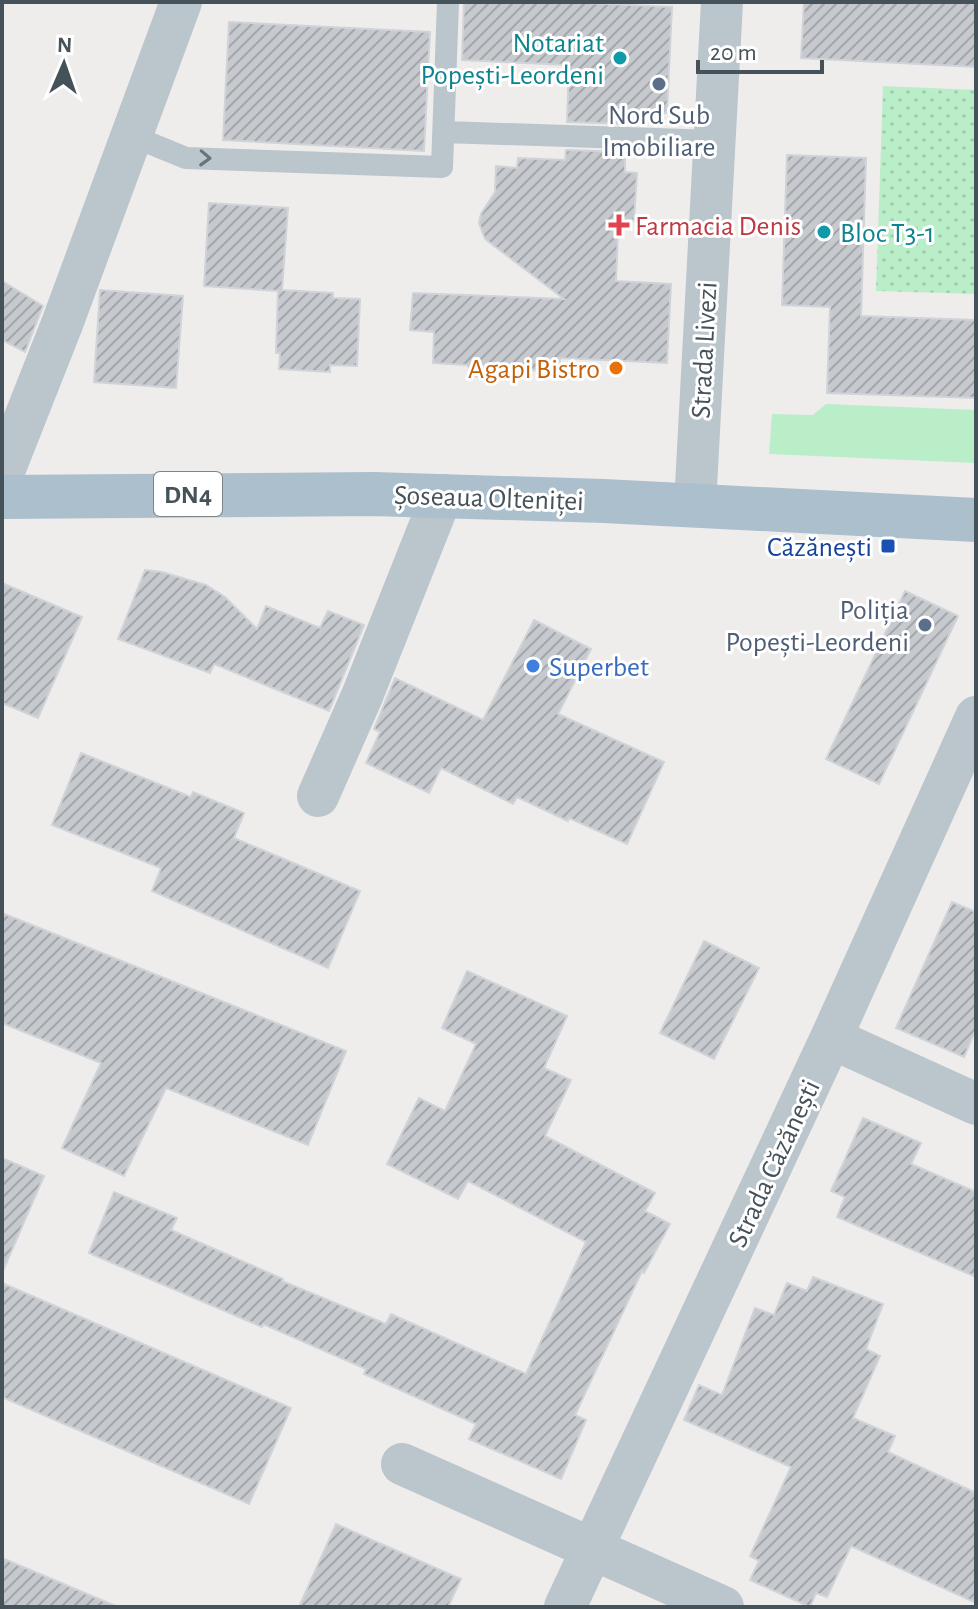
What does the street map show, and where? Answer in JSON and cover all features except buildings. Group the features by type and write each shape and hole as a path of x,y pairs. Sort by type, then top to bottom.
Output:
{"main road":[{"name":"Șoseaua Olteniței","path":"2,497 312,493 442,495 976,520"}],"street":[{"path":"2,476 62,324 181,2"},
{"name":"Strada Livezi","path":"695,505 722,2"},
{"path":"318,796 362,696 442,495"},
{"name":"Strada Căzănești","path":"565,1607 831,1038 976,717"},
{"path":"831,1038 976,1104"},
{"path":"402,1464 723,1607"}],"lane":[{"path":"132,136 186,158 442,167 448,2"},
{"path":"445,132 715,141"}],"green space":[{"path":"883,86 976,90 976,294 876,291"},
{"path":"826,404 976,410 976,463 769,454 772,414 813,415"}],"place":[{"name":"Notariat Popești-Leordeni","path":"620,58"},
{"name":"Nord Sub Imobiliare","path":"659,84"},
{"name":"Farmacia Denis","path":"619,225"},
{"name":"Bloc T3-1","path":"824,232"},
{"name":"Agapi Bistro","path":"616,368"},
{"name":"Căzănești","path":"888,546"},
{"name":"Poliția Popești-Leordeni","path":"925,625"},
{"name":"Superbet","path":"533,666"}]}
